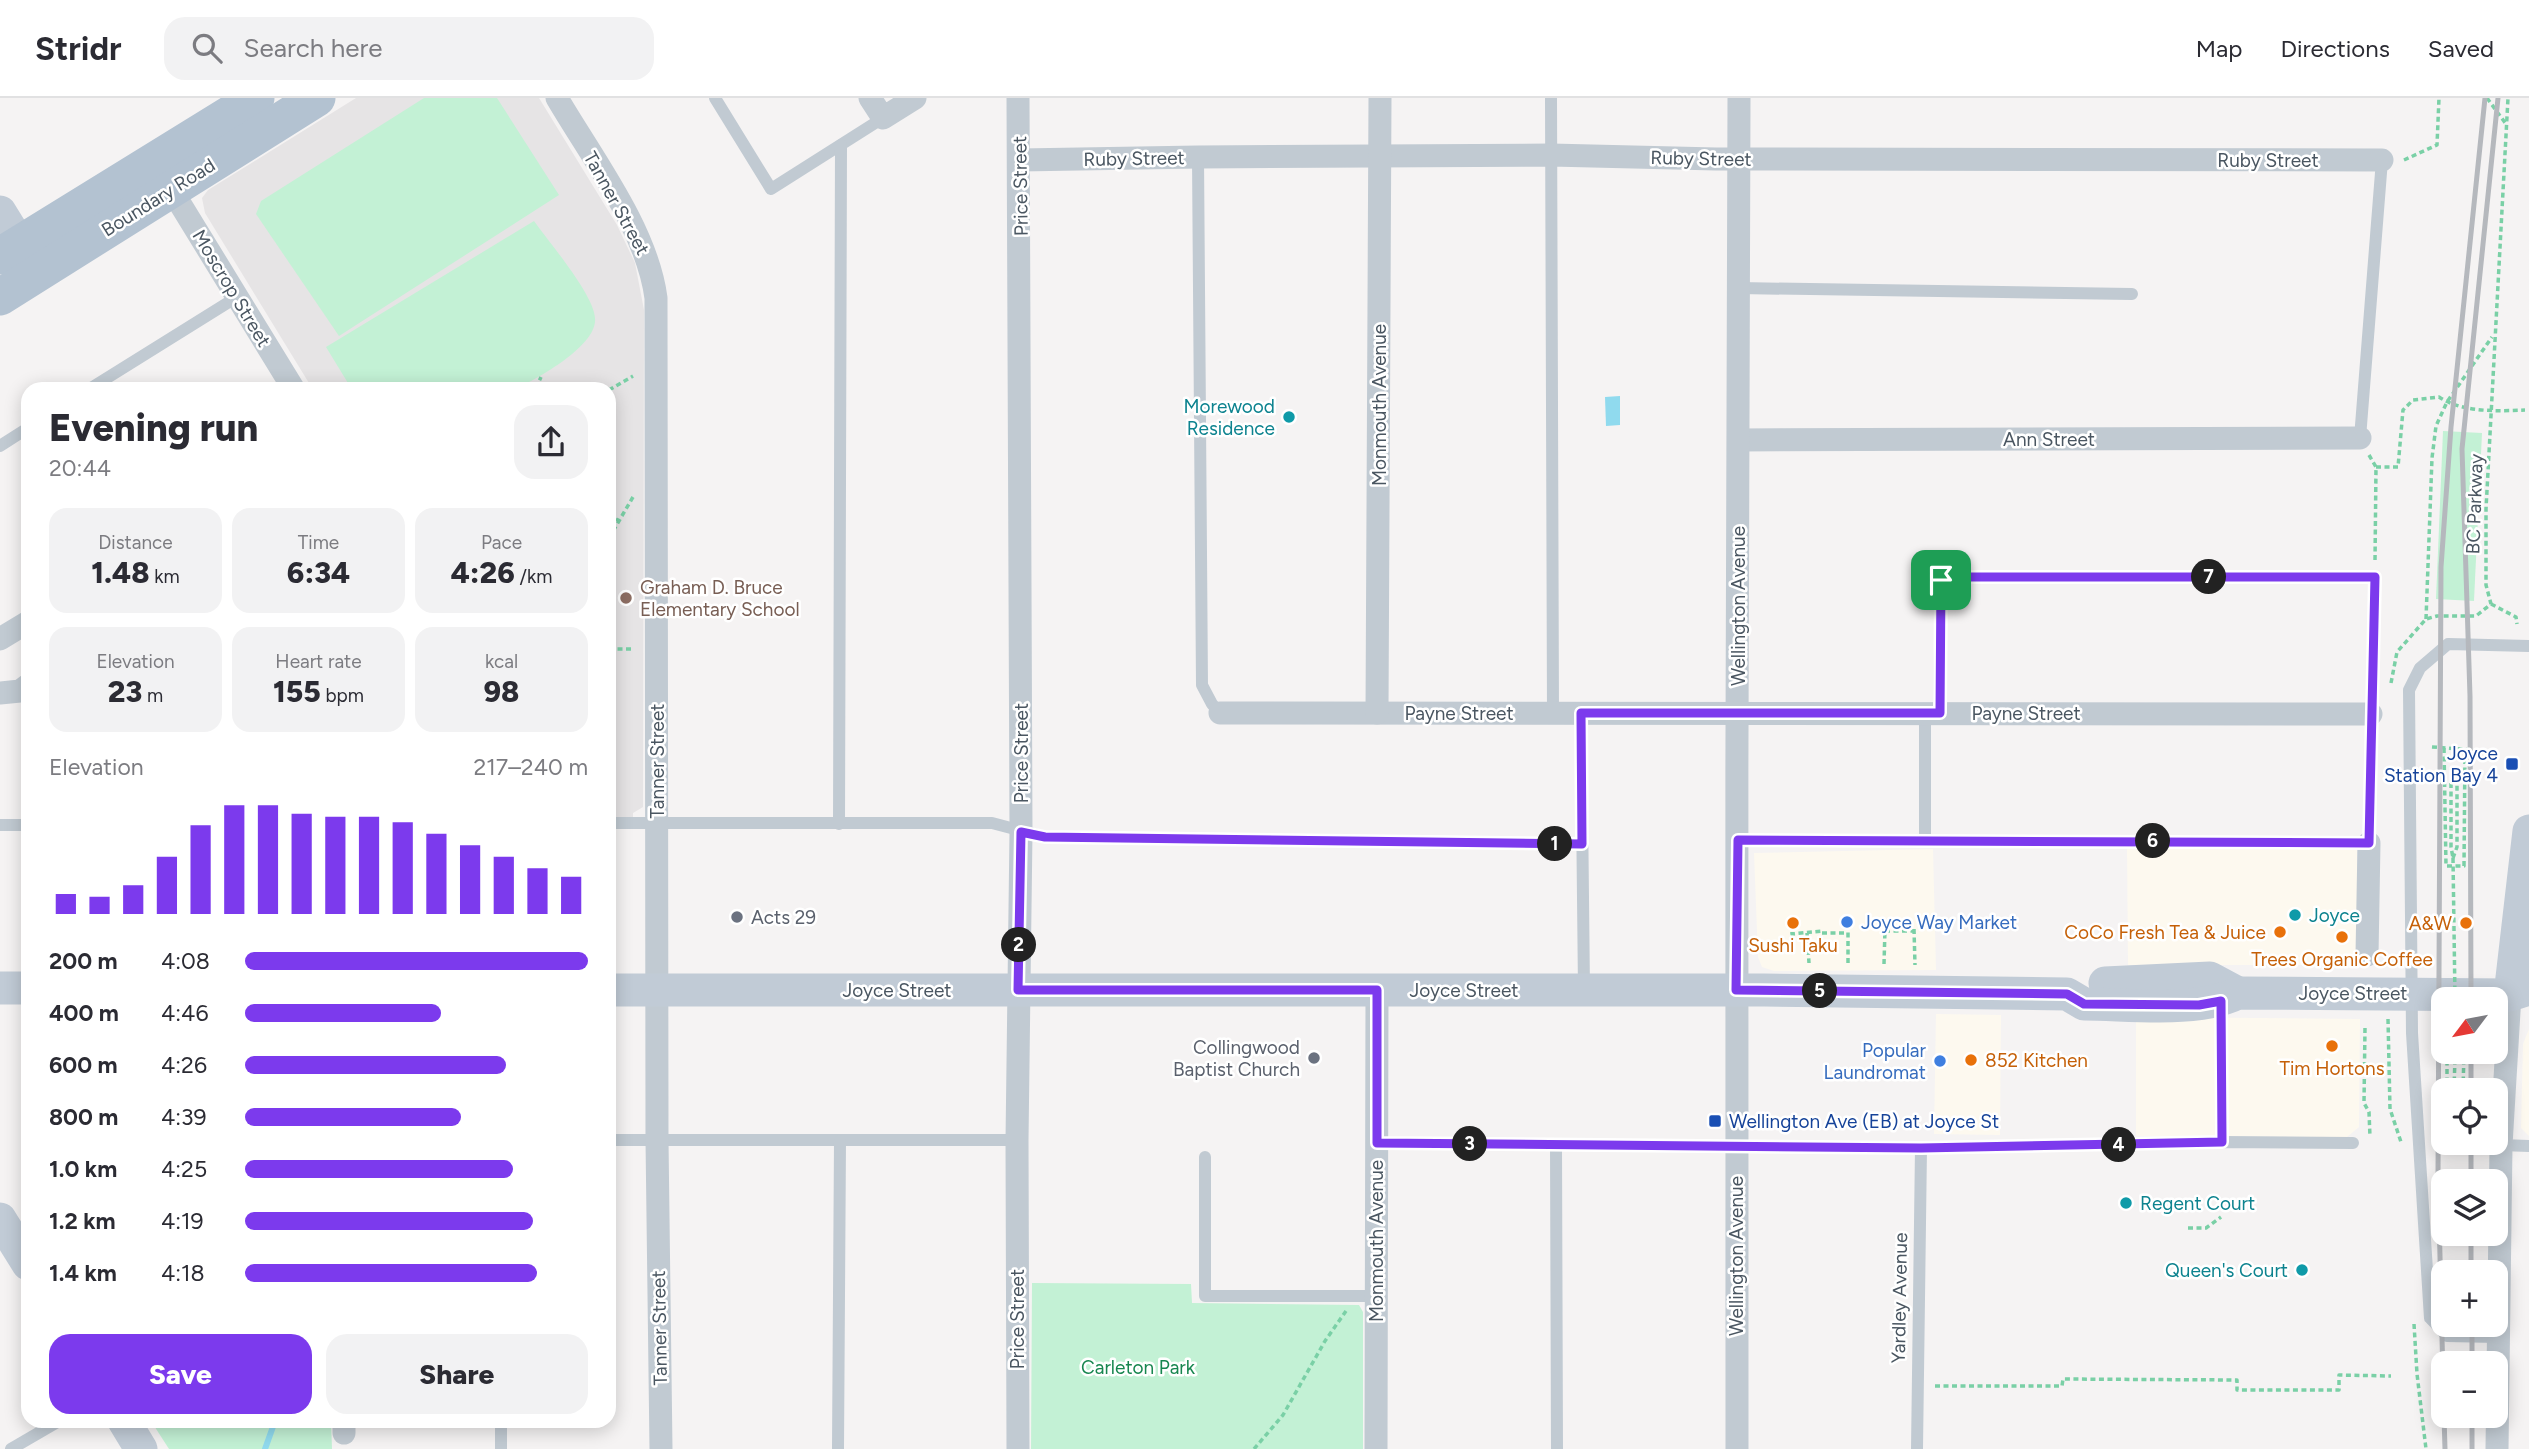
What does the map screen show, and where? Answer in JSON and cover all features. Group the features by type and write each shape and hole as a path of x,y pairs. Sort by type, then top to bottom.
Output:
{"main road":[{"name":"Boundary Road","path":"0,297 19,258 256,98"},
{"name":"Boundary Road","path":"19,258 171,189 317,98"},
{"path":"0,212 19,258"},
{"path":"2523,997 2529,831"},
{"name":"Joyce Street","path":"616,990 1736,990 2067,994 2083,985 2210,978 2230,997 2413,993 2523,997"},
{"path":"0,988 21,988"},
{"path":"0,1219 21,1253"},
{"path":"128,1428 141,1449"}],"street":[{"path":"870,98 883,118 915,98"},
{"name":"Price Street","path":"1018,98 1021,832 1017,1140 1018,1449"},
{"name":"Monmouth Avenue","path":"1377,713 1380,98"},
{"name":"Wellington Avenue","path":"1737,1449 1735,1145 1739,98"},
{"name":"Tanner Street","path":"559,99 634,226 647,255 656,298 657,1140 661,1449"},
{"name":"Ruby Street","path":"1020,160 1551,155 1739,159 2382,160"},
{"name":"Moscrop Street","path":"171,189 289,382"},
{"name":"Ann Street","path":"1739,440 2360,438"},
{"path":"0,639 21,626"},
{"path":"0,693 21,690"},
{"name":"Payne Street","path":"1220,712 2371,714"},
{"path":"2367,955 2369,843"},
{"name":"Monmouth Avenue","path":"1376,1449 1377,990"},
{"path":"2508,1098 2523,997"},
{"path":"2499,1260 2501,1155"},
{"path":"2497,1337 2497,1449"}],"lane":[{"path":"715,98 771,188 883,118"},
{"path":"1551,98 1553,713"},
{"path":"839,824 841,145"},
{"path":"1198,157 1202,685 1212,704 1220,712"},
{"path":"2360,438 2382,160"},
{"path":"1740,288 2132,295"},
{"path":"101,382 237,297"},
{"path":"0,446 21,432"},
{"path":"1738,840 2369,843 2375,577 1945,577 1941,580 1925,839"},
{"path":"2431,1319 2412,1033 2409,690 2420,668 2448,644 2529,646"},
{"path":"1581,713 1584,990"},
{"path":"616,823 992,823 1045,837 1582,844"},
{"path":"0,825 21,825"},
{"path":"2222,1142 2230,997"},
{"path":"616,1140 1017,1140"},
{"path":"838,1449 840,1141"},
{"path":"1377,1143 1921,1148 2222,1142 2353,1143"},
{"path":"1556,1144 1557,1449"},
{"path":"2508,1145 2529,1146"},
{"name":"Yardley Avenue","path":"1917,1449 1921,1148"},
{"path":"1205,1157 1205,1296 1376,1296"},
{"path":"11,1449 47,1428"},
{"path":"501,1428 501,1449"}],"path":[{"path":"2382,160 2397,164 2437,145 2439,98"},
{"path":"2487,98 2506,124"},
{"name":"BC Parkway","path":"2491,604 2486,585 2486,509 2508,98"},
{"path":"2426,619 2432,458 2436,426 2447,402 2494,335"},
{"path":"616,386 633,376"},
{"path":"539,382 541,377"},
{"path":"2376,467 2398,467 2403,411 2413,400 2439,397 2447,402 2491,411 2525,410"},
{"path":"2360,438 2376,467 2375,577"},
{"path":"616,525 632,497"},
{"path":"2390,689 2397,652 2426,619 2437,616 2476,616 2491,604 2516,617 2518,624"},
{"path":"616,649 633,649"},
{"path":"2432,747 2474,750"},
{"path":"2444,748 2446,866 2454,867 2464,866 2465,749"},
{"path":"2451,783 2455,987"},
{"path":"2453,858 2457,847 2457,783"},
{"path":"1884,966 1885,930 1914,930 1915,965"},
{"path":"1792,932 1848,932 1848,966"},
{"path":"1807,933 1809,965"},
{"path":"2353,1143 2370,1143 2370,1112 2364,1103 2365,1028"},
{"path":"2188,1228 2206,1228 2221,1217"},
{"path":"1254,1449 1283,1415 1325,1341 1348,1309 1351,1296"},
{"path":"1916,1386 2063,1386 2063,1379 2236,1380 2236,1390 2339,1390 2339,1375 2392,1376"}],"shaded area":[{"name":"Graham D. Bruce Elementary School","path":"356,98 539,98 617,225 635,263 644,310 643,807 633,813 633,823 616,823 616,382 308,382 205,213 202,198 208,190"},
{"path":"2127,848 2357,849 2357,965 2128,965"},
{"path":"1933,849 1936,970 1774,971 1762,967 1758,957 1754,853"},
{"path":"1936,1014 2001,1015 2000,1135 1934,1134"},
{"path":"2136,1017 2360,1019 2359,1127 2347,1137 2136,1136"},
{"path":"2529,1029 2529,1136 2521,1128 2523,1044"}],"green space":[{"path":"424,98 497,98 559,195 339,336 256,214 261,201"},
{"path":"534,221 579,283 593,308 595,318 587,339 578,349 529,382 347,382 326,347"},
{"path":"2443,431 2482,433 2474,601 2436,599"},
{"name":"Carleton Park","path":"1032,1283 1191,1284 1192,1303 1359,1305 1363,1312 1363,1449 1031,1449"},
{"path":"156,1428 331,1428 332,1449 169,1449"}],"water":[{"path":"1620,396 1620,425 1606,426 1605,397"}],"waterway":[{"path":"265,1449 272,1428"}],"railway":[{"path":"2442,1351 2438,1175 2441,567 2451,427 2485,98"},
{"path":"2471,987 2470,696 2462,449 2498,98"},
{"path":"2471,1064 2471,1078"},
{"path":"2471,1155 2471,1169"},
{"path":"2471,1246 2471,1260"},
{"path":"2472,1337 2472,1351"},
{"path":"2444,1428 2445,1449"},
{"path":"2472,1428 2472,1449"}],"place":[{"name":"Morewood Residence","path":"1289,417"},
{"name":"Graham D. Bruce Elementary School","path":"626,598"},
{"name":"Joyce Station Bay 4","path":"2512,764"},
{"name":"Joyce","path":"2295,915"},
{"name":"Acts 29","path":"737,917"},
{"name":"Joyce Way Market","path":"1847,922"},
{"name":"Sushi Taku","path":"1793,923"},
{"name":"A&W","path":"2466,923"},
{"name":"CoCo Fresh Tea & Juice","path":"2280,932"},
{"name":"Trees Organic Coffee","path":"2342,937"},
{"name":"Tim Hortons","path":"2332,1046"},
{"name":"Collingwood Baptist Church","path":"1314,1058"},
{"name":"852 Kitchen","path":"1971,1060"},
{"name":"Popular Laundromat","path":"1940,1061"},
{"name":"Wellington Ave (EB) at Joyce St","path":"1715,1121"},
{"name":"Regent Court","path":"2126,1203"},
{"name":"Queen's Court","path":"2302,1270"}],"route":[{"path":"1945,577 2375,577 2369,843 1738,840 1736,990 2067,994 2084,1004 2199,1005 2221,1001 2222,1142 1964,1148 1377,1143 1377,990 1018,990 1021,832 1045,837 1582,844 1581,713 1940,713 1941,580 1945,577"}]}
